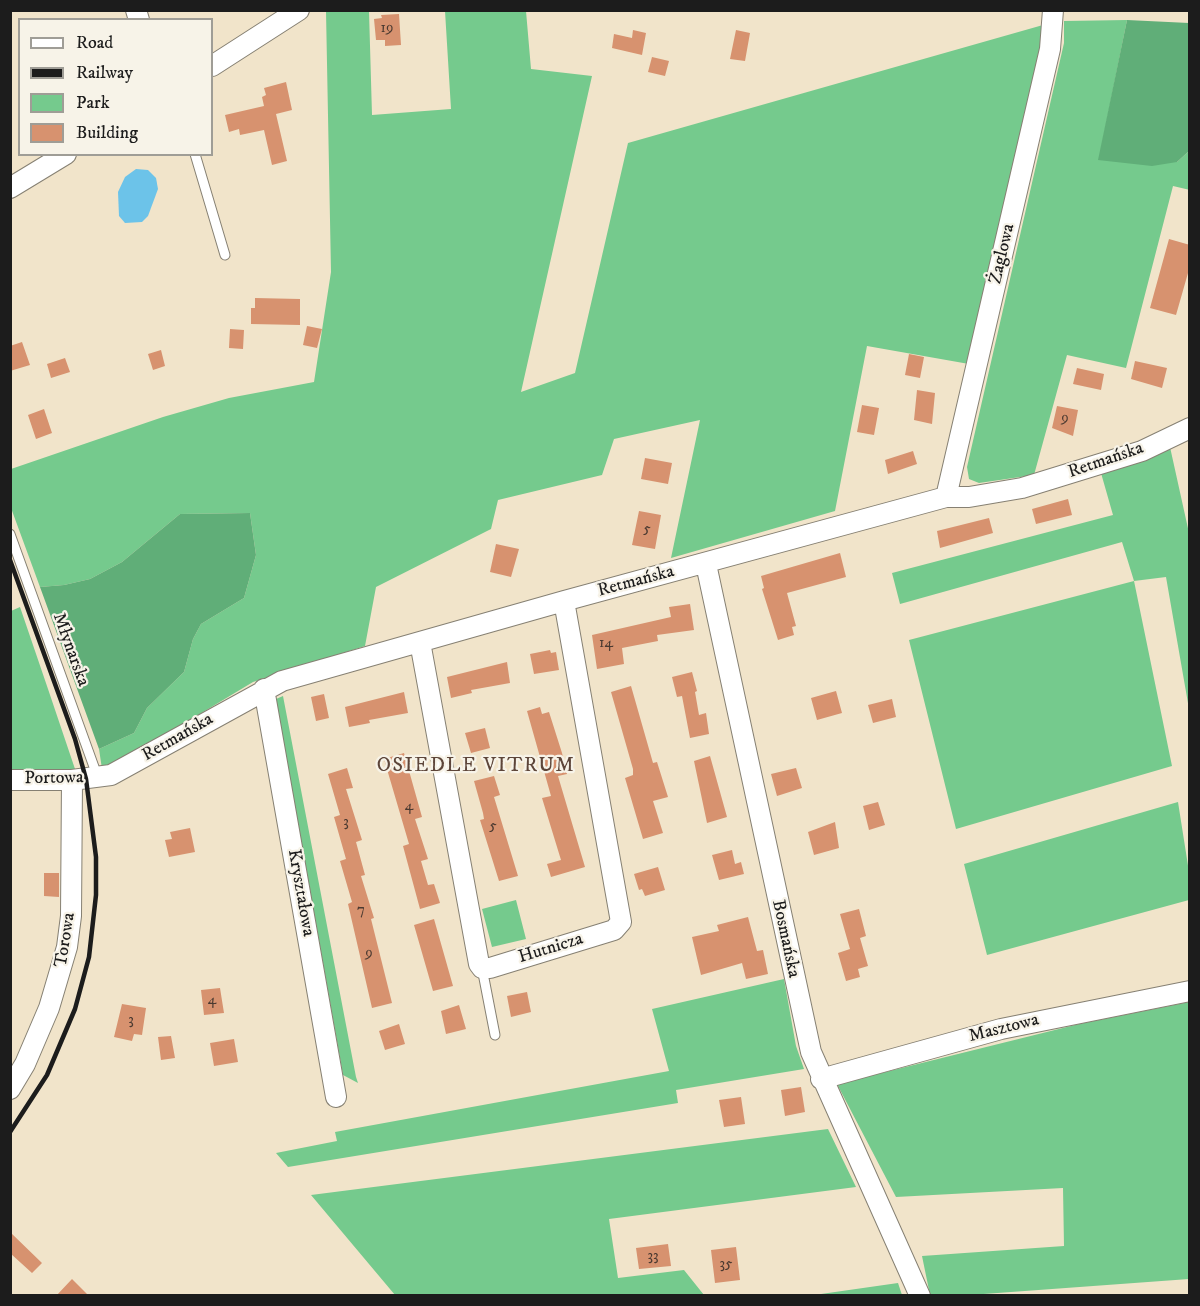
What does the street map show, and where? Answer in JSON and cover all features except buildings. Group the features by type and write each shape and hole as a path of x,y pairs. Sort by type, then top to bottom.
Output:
{"street":[{"path":"213,65 299,10"},
{"name":"Żaglowa","path":"946,497 1050,49 1053,10"},
{"path":"10,188 63,156"},
{"name":"Retmańska","path":"98,778 121,771 282,681 946,497 979,495 1032,485 1142,451 1190,428"},
{"name":"Bosmańska","path":"706,564 803,1025 820,1078 895,1235 920,1296"},
{"name":"Hutnicza","path":"482,968 614,930 621,922 564,601"},
{"path":"420,642 482,968"},
{"name":"Kryształowa","path":"264,689 336,1097"},
{"name":"Portowa","path":"10,780 98,778"},
{"name":"Torowa","path":"10,1089 25,1064 49,1008 67,947 71,916 72,780"},
{"name":"Masztowa","path":"820,1078 1001,1029 1190,991"}],"lane":[{"path":"196,156 225,255"},
{"name":"Młynarska","path":"10,534 98,778"},
{"path":"482,968 495,1035"}],"green space":[{"path":"326,11 369,11 372,115 451,109 445,11 526,11 531,69 592,76 521,392 575,373 628,143 1043,25 1042,45 969,364 867,346 835,511 671,558 700,420 614,439 602,475 498,500 491,529 376,587 365,646 253,682 120,762 102,769 99,749 134,733 147,708 184,672 193,639 201,624 244,598 256,555 250,513 180,514 122,562 90,579 64,585 40,587 11,508 11,469 163,417 229,398 314,382 331,272"},
{"path":"1127,20 1099,159 1177,162 1189,151 1190,190 1173,186 1126,368 1067,355 1034,475 979,483 969,479 967,467 1064,43 1064,21"},
{"path":"1127,20 1189,23 1189,151 1177,162 1152,166 1098,160"},
{"path":"1170,447 1189,533 1189,709 1166,577 1134,581 1122,542 900,604 892,573 1113,515 1101,473"},
{"path":"250,513 256,555 244,598 201,624 193,639 184,672 147,708 134,733 99,749 40,587 64,585 90,579 122,562 180,514"},
{"path":"1134,581 1172,766 956,829 909,640"},
{"path":"20,607 75,769 11,774 11,611"},
{"path":"283,696 358,1083 343,1075 276,699"},
{"path":"1178,802 1189,872 1189,900 987,955 964,864"},
{"path":"516,900 526,939 492,947 482,909"},
{"path":"784,979 796,1046 804,1069 676,1090 678,1103 288,1167 276,1153 337,1141 335,1132 669,1071 652,1009"},
{"path":"1189,1002 1189,1279 970,1295 930,1295 922,1256 1064,1246 1063,1188 896,1197 837,1084 1079,1024"},
{"path":"828,1129 856,1187 609,1219 618,1278 684,1270 704,1295 395,1295 311,1195"},
{"path":"898,1283 902,1295 814,1295"}],"water":[{"path":"136,169 148,170 156,178 158,189 148,216 142,222 125,223 119,216 118,192 125,177"}],"railway":[{"path":"10,560 75,739 86,779 96,857 96,895 89,957 75,1009 47,1075 10,1132"}],"district":[{"name":"OSIEDLE VITRUM","path":"476,767"}]}
